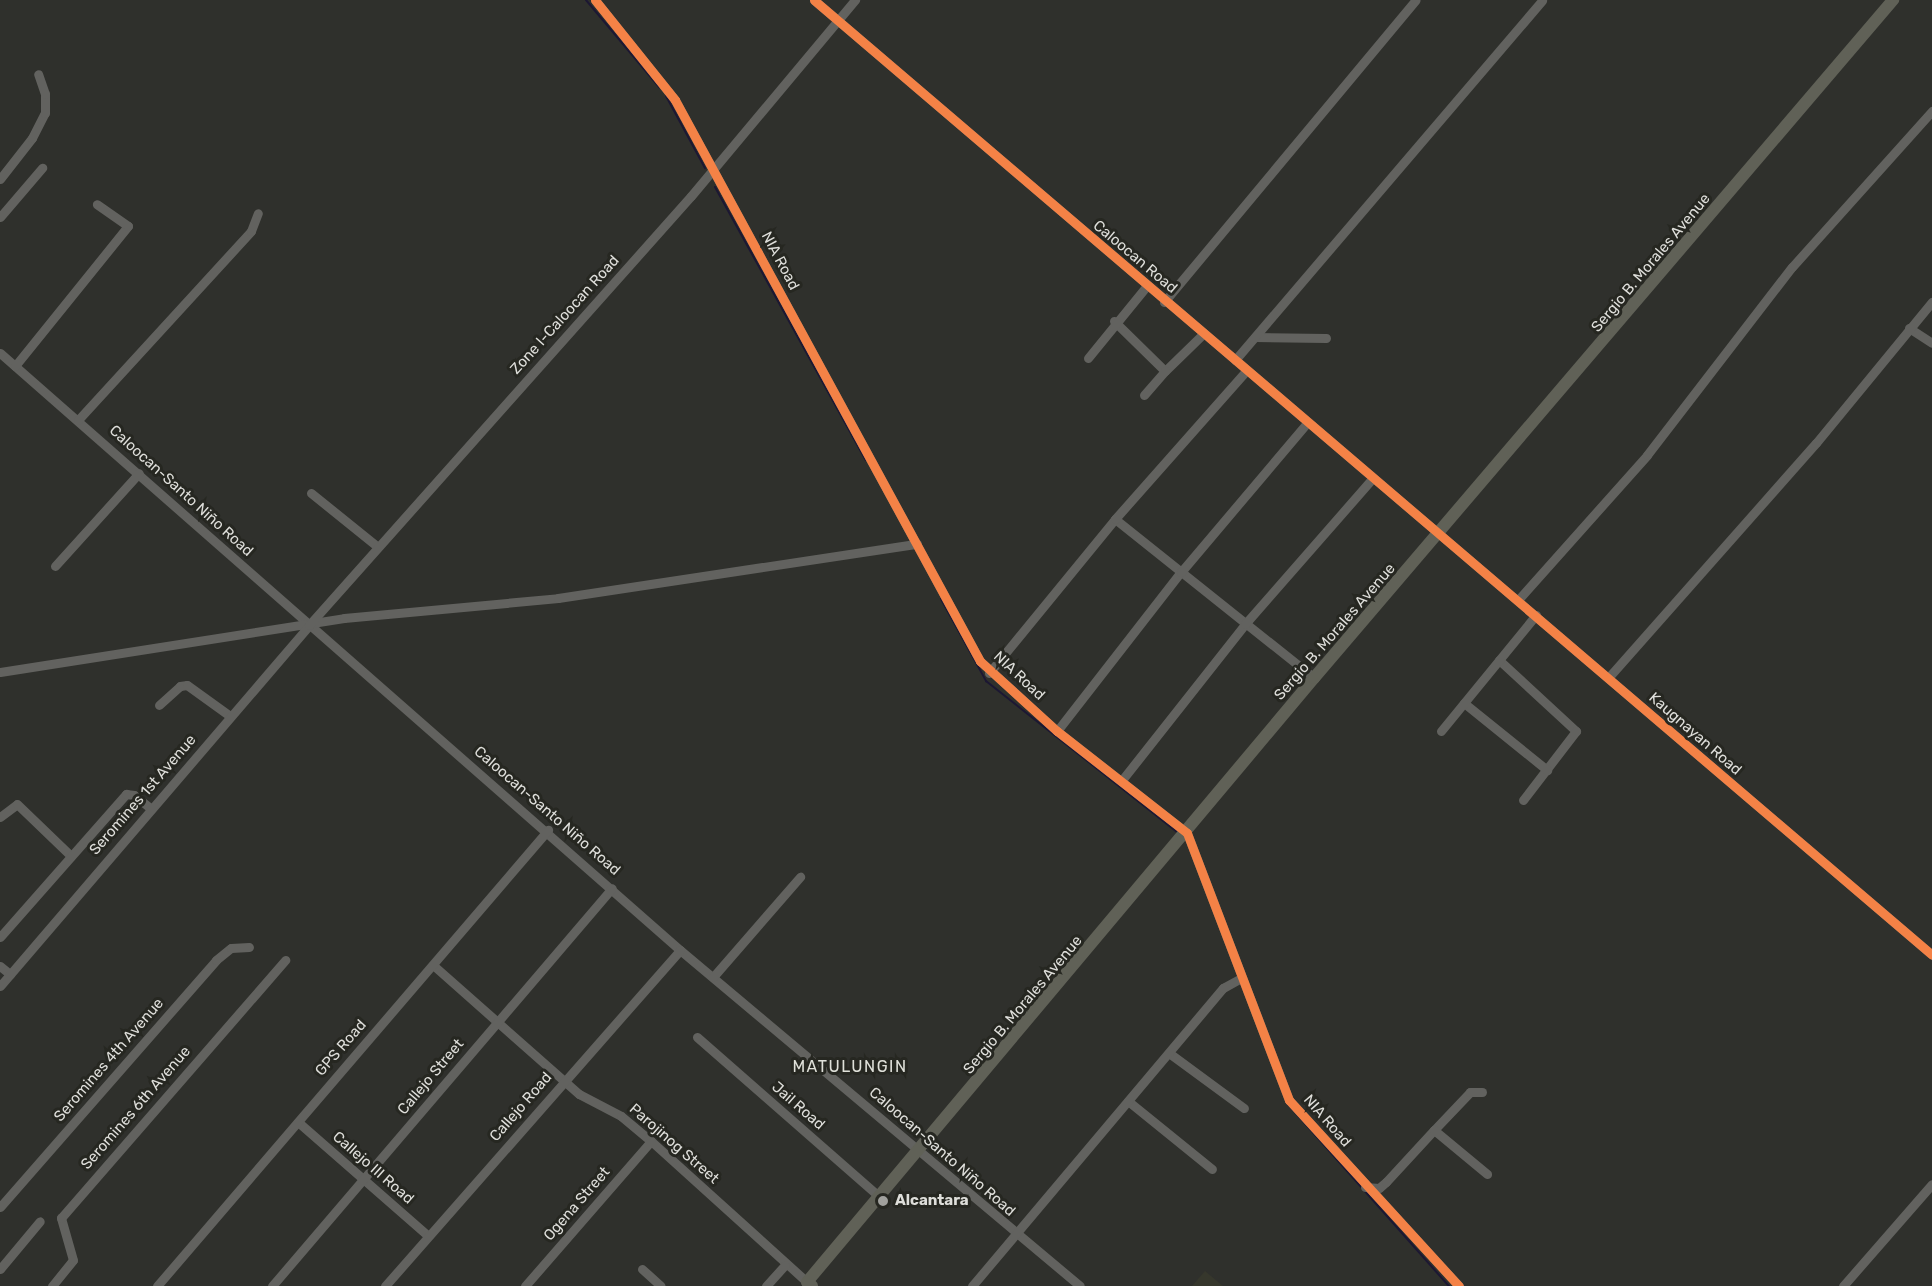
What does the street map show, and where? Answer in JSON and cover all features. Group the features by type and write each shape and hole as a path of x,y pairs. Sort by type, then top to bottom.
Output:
{"main road":[{"name":"Sergio B. Morales Avenue","path":"810,1284 880,1197 1187,833 1314,678 1441,533 1893,0"}],"street":[{"name":"NIA Road","path":"595,0 661,80 713,168 989,673 1057,731 1187,833 1237,979 1289,1100 1365,1187 1459,1286"},
{"name":"Caloocan Road","path":"814,0 1146,287 1235,360 1245,372 1441,533"},
{"name":"Zone I-Caloocan Road","path":"309,625 713,168 855,0"},
{"path":"1164,302 1416,0"},
{"path":"1235,360 1542,0"},
{"path":"0,179 32,138 45,113 45,94 38,74"},
{"path":"1518,600 1647,455 1792,267 1844,214 1932,111"},
{"path":"0,161 9,168"},
{"path":"0,217 42,168"},
{"path":"15,366 128,226 97,204"},
{"path":"78,420 251,231 258,213"},
{"path":"1088,358 1114,321 1146,287"},
{"path":"1608,678 1816,442 1932,302"},
{"path":"1114,321 1165,371"},
{"path":"1909,328 1932,343"},
{"path":"1144,395 1203,334"},
{"path":"1255,337 1326,338"},
{"name":"Caloocan-Santo Niño Road","path":"0,353 309,625 548,830 680,950 920,1151 1016,1235 1080,1286"},
{"path":"989,673 1115,519 1245,372"},
{"path":"1057,731 1181,572 1307,423"},
{"path":"55,566 139,473"},
{"path":"1122,780 1245,624 1373,478"},
{"path":"311,493 378,547"},
{"path":"1115,519 1314,678"},
{"name":"Kaugnayan Road","path":"1441,533 1932,955"},
{"path":"0,672 344,618 558,598 917,544"},
{"path":"1441,731 1536,615"},
{"name":"Seromines 1st Avenue","path":"0,986 309,625"},
{"path":"1499,660 1576,731 1523,800"},
{"path":"159,705 180,686 187,685 230,716"},
{"path":"1464,703 1547,770"},
{"path":"0,937 126,794 134,795 151,809"},
{"path":"0,817 16,804 71,856"},
{"name":"GPS Road","path":"157,1286 548,830"},
{"path":"713,977 800,877"},
{"name":"Callejo Street","path":"272,1286 612,888"},
{"name":"Seromines 4th Avenue","path":"0,1207 216,960 231,948 249,946"},
{"name":"Callejo Road","path":"385,1286 680,950"},
{"name":"Seromines 6th Avenue","path":"52,1286 73,1260 61,1218 285,960"},
{"name":"Parojinog Street","path":"433,965 564,1081 591,1102 621,1116 785,1265 810,1284"},
{"path":"0,966 10,974"},
{"path":"972,1286 1169,1053 1237,979"},
{"name":"Jail Road","path":"698,1037 880,1197"},
{"path":"1169,1053 1244,1108"},
{"path":"1365,1187 1379,1188 1470,1092 1482,1092"},
{"path":"1128,1101 1212,1169"},
{"name":"Callejo III Road","path":"298,1122 428,1236"},
{"path":"1434,1130 1487,1174"},
{"name":"Ogena Street","path":"525,1286 651,1142"},
{"path":"1843,1286 1932,1184"},
{"path":"0,1269 40,1221"},
{"path":"766,1286 785,1265"},
{"path":"642,1269 661,1286"}],"shaded area":[{"path":"1205,1271 1223,1286 1192,1286"}],"waterway":[{"path":"586,0 659,87"},
{"path":"666,96 705,168"},
{"path":"715,187 866,460"},
{"path":"941,599 986,681 1177,832"},
{"path":"1286,1102 1449,1286"}],"cycle path":[{"path":"595,0 675,100 980,661 1057,731 1187,833 1289,1100 1459,1286"},
{"path":"814,0 1932,955"}],"place":[{"name":"Alcantara","path":"883,1201"}],"district":[{"name":"MATULUNGIN","path":"850,1067"}]}
